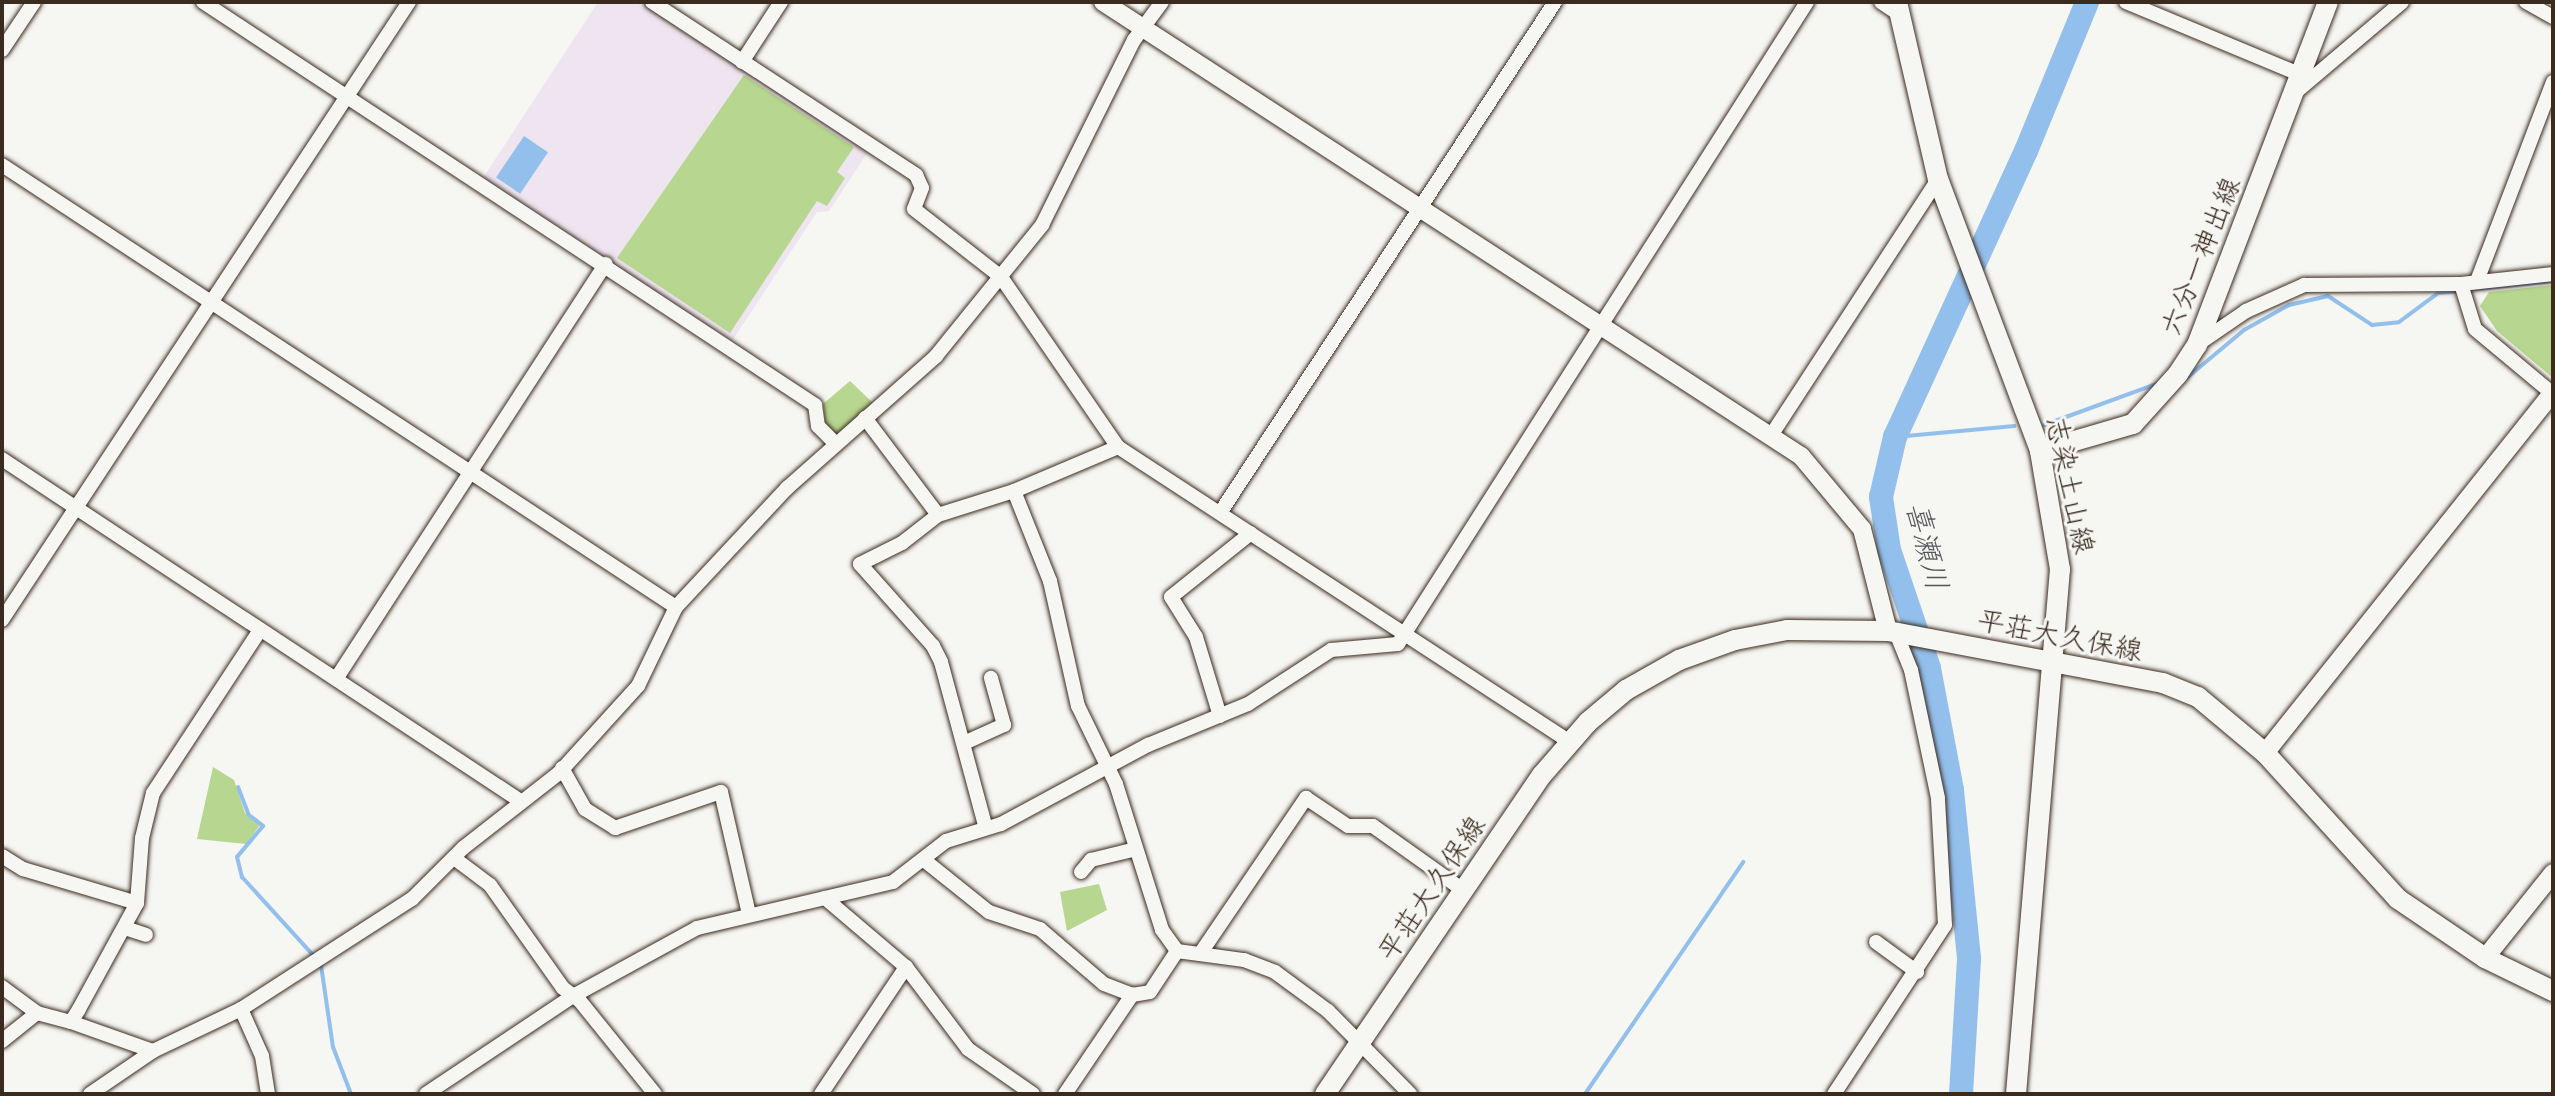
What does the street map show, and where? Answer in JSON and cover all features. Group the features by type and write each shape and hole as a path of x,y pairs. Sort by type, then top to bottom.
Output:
{"main road":[{"name":"六分一神出線","path":"2040,451 2133,424 2152,409 2197,345 2328,2"},
{"name":"志染土山線","path":"1898,8 1938,179 2040,451 2060,569 2016,1094"},
{"name":"平荘大久保線","path":"1325,1094 1463,890 1570,742 1626,690 1679,660 1735,640 1842,627 1894,632 2163,683 2198,697 2265,753 2398,899 2485,958 2553,991"}],"street":[{"path":"2,50 34,2"},
{"path":"203,2 606,264 815,405 818,426 835,443"},
{"path":"2,620 409,2"},
{"path":"652,2 916,175 922,188 914,209 1001,277 1118,447 1570,742"},
{"path":"742,62 781,2"},
{"path":"1103,2 1772,434 1826,480 1862,529 1894,632 1917,693 1941,830 1945,925 1834,1094"},
{"path":"90,1094 153,1051 241,1009 412,899 519,800 562,768 638,686 676,607 835,443 936,356 1042,225 1142,28 1162,2"},
{"path":"1220,513 1423,209 1555,2"},
{"path":"426,1094 573,996 697,928 893,882 946,841 985,825 1001,824 1109,770 1148,745 1248,704 1331,650 1398,644 1807,2"},
{"path":"1881,2 1898,8"},
{"path":"2126,2 2298,84 2402,2"},
{"path":"2526,2 2553,17"},
{"path":"2477,281 2553,82"},
{"path":"2,165 676,607"},
{"path":"1772,434 1938,179"},
{"path":"336,679 606,264"},
{"path":"2197,345 2246,311 2304,285 2461,284 2553,274"},
{"path":"2265,753 2553,394 2475,329 2461,284"},
{"path":"865,418 938,515"},
{"path":"985,825 964,743 933,646 860,564 902,543 938,515 1014,491 1118,447"},
{"path":"2,459 519,800"},
{"path":"1014,491 1050,581 1078,706 1109,770 1162,930 1177,951 1244,960 1275,972 1328,1011 1410,1094"},
{"path":"1220,716 1196,637 1171,597 1251,533"},
{"path":"71,1022 137,903 142,838 153,793 260,630"},
{"path":"964,743 1004,725 991,678"},
{"path":"562,768 585,809 615,828 721,792 749,914"},
{"path":"1200,954 1306,798 1348,826 1373,826 1463,890"},
{"path":"1081,872 1091,860 1136,849"},
{"path":"454,858 490,885 573,996 655,1094"},
{"path":"3,860 23,869 137,903"},
{"path":"924,860 980,906 1040,929 1104,984 1132,995 1150,992 1177,951"},
{"path":"2485,958 2553,873"},
{"path":"825,898 906,967 968,1049 1033,1094"},
{"path":"125,928 146,935"},
{"path":"1876,942 1917,972"},
{"path":"821,1094 906,967"},
{"path":"2,987 37,1013 153,1051"},
{"path":"1065,1094 1132,995"},
{"path":"241,1009 262,1056 268,1094"},
{"path":"2,1041 37,1013"}],"shaded area":[{"path":"598,2 642,2 870,149 829,211 817,212 732,341 483,178"}],"green space":[{"path":"744,75 854,147 837,172 845,178 827,206 817,201 730,333 617,258"},
{"path":"2553,285 2553,378 2497,331 2480,306 2489,292"},
{"path":"850,381 873,403 838,437 826,428 823,404"},
{"path":"213,767 234,780 245,813 260,825 246,844 197,839"},
{"path":"1099,884 1107,910 1067,931 1060,892"}],"water":[{"path":"524,136 548,152 520,194 496,177"}],"waterway":[{"name":"喜瀬川","path":"1961,1094 1969,958 1952,790 1929,668 1889,550 1881,497 1895,437 2026,151 2087,2"},
{"path":"2476,289 2553,281"},
{"path":"2183,381 2244,330 2289,305 2328,296 2372,325 2399,322 2438,293 2459,291"},
{"path":"2044,425 2159,383"},
{"path":"1895,437 2014,426"},
{"path":"238,787 249,815 263,826 237,857 242,877 314,956"},
{"path":"1585,1094 1743,862"},
{"path":"321,965 333,1047 351,1094"}]}
